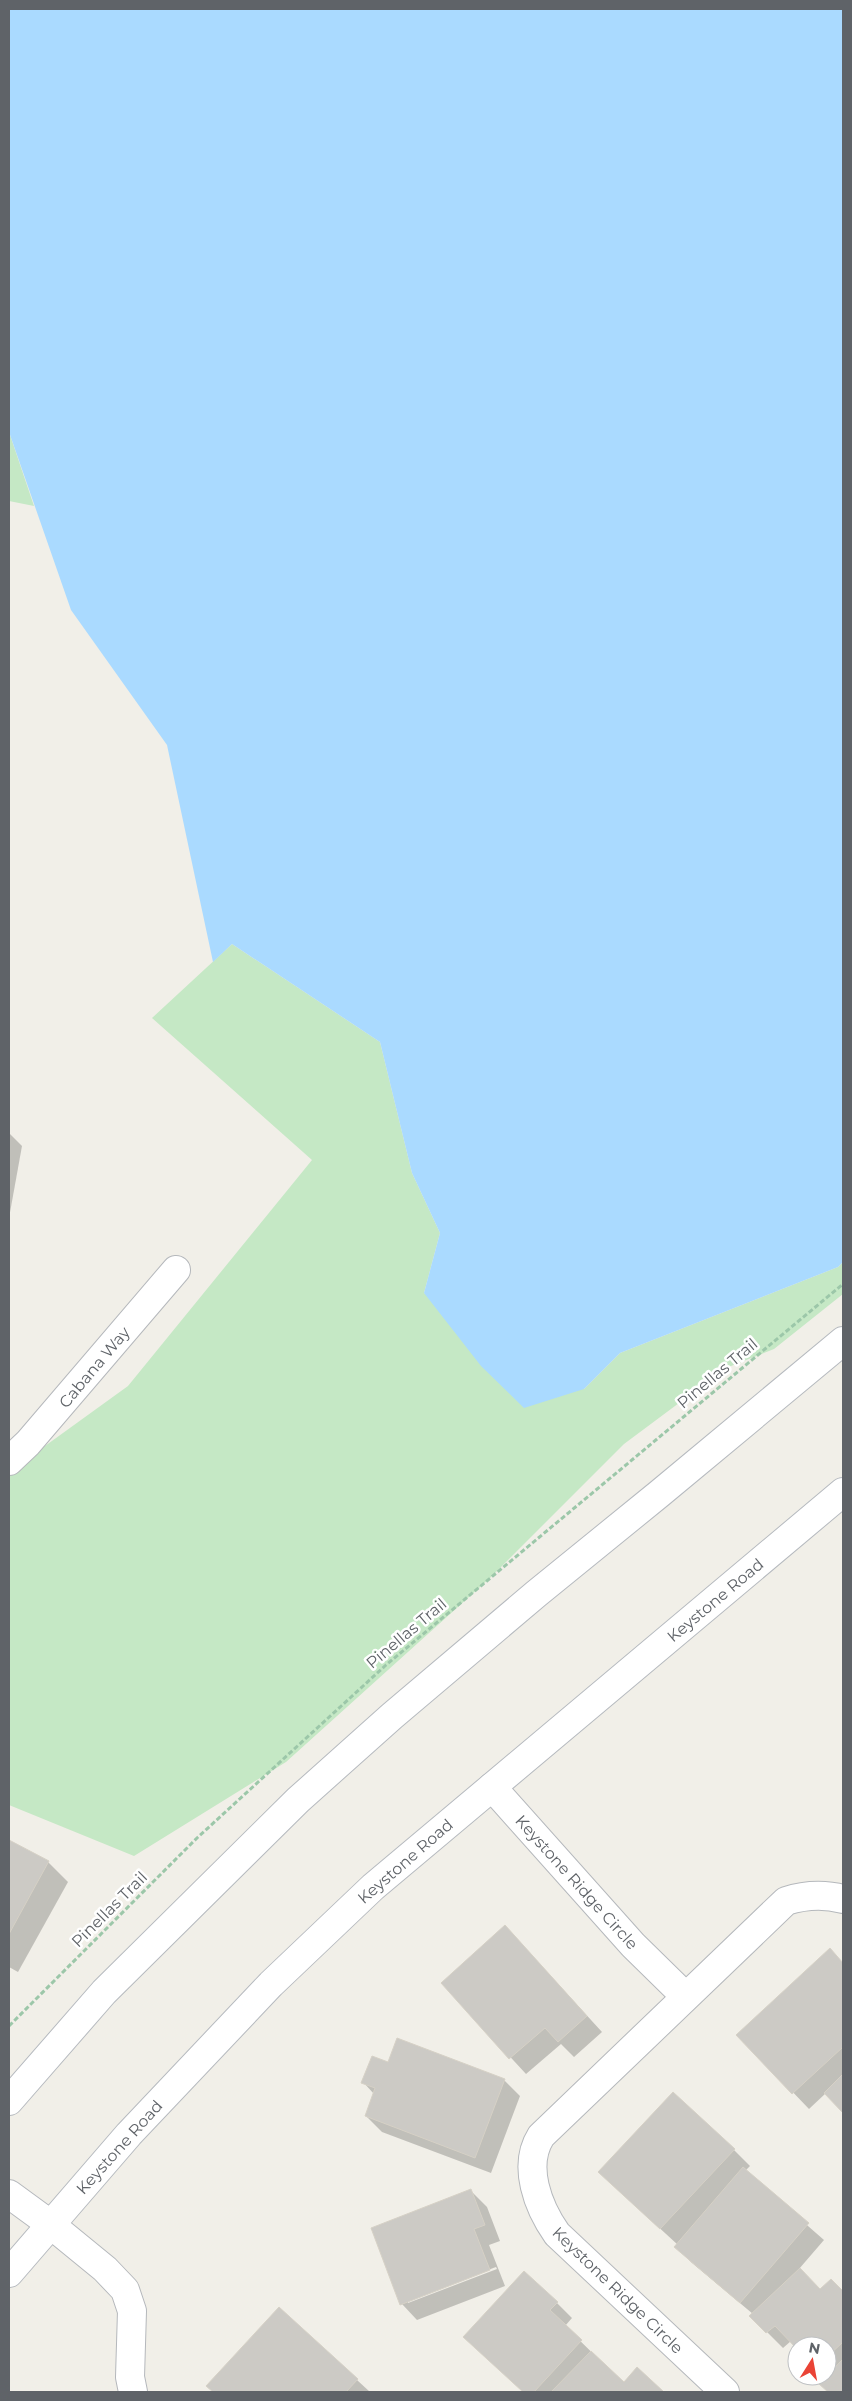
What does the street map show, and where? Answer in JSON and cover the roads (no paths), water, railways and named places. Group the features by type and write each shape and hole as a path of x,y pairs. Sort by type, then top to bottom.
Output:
{"main road":[{"name":"Cabana Way","path":"9,1461 28,1443 176,1270"},
{"path":"9,2101 104,1992 298,1800 392,1716 528,1600 659,1494 843,1340"},
{"name":"Keystone Road","path":"9,2273 129,2134 271,1984 373,1887 843,1492"},
{"name":"Keystone Ridge Circle","path":"492,1786 633,1945 684,1996"},
{"name":"Keystone Ridge Circle","path":"724,2392 557,2234 547,2218 533,2176 532,2156 541,2136 684,1996 786,1901 801,1896 824,1896 843,1899"},
{"path":"9,2194 50,2224 115,2278 125,2290 132,2310 130,2377 133,2392"}],"water":[{"path":"9,9 843,9 843,1262 838,1267 620,1353 584,1389 524,1408 481,1366 424,1293 440,1233 412,1173 380,1042 232,944 213,962 167,745 71,610 9,432"}]}
